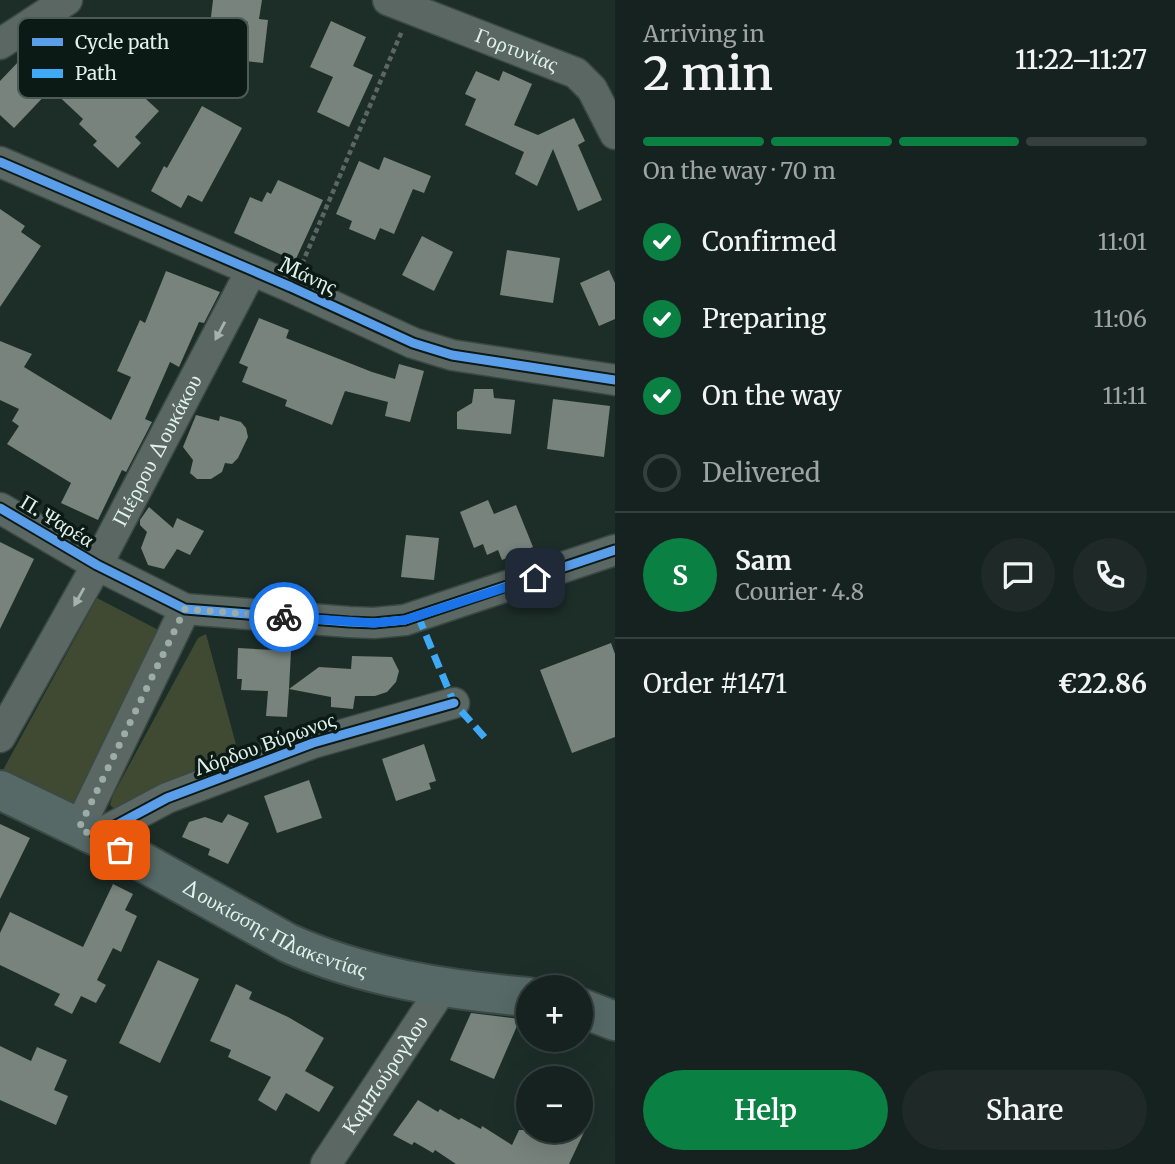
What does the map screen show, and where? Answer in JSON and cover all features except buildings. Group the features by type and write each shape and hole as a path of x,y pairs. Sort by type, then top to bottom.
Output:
{"main road":[{"name":"Δουκίσσης Πλακεντίας","path":"0,790 88,832 314,955 443,987 516,996"},
{"path":"593,1012 615,1021"}],"street":[{"path":"40,18 67,0"},
{"name":"Γορτυνίας","path":"405,3 576,73 592,89 615,134"},
{"path":"0,44 18,32"},
{"name":"Μάνης","path":"0,162 291,287 413,343 452,355 615,380"},
{"name":"Πιέρρου Δουκάκου","path":"0,737 97,565 251,271"},
{"name":"Π. Ψαρέα","path":"0,508 97,565 185,609"},
{"path":"88,832 185,609 349,622 405,620 615,550"},
{"name":"Λόρδου Βύρωνος","path":"88,832 167,798 313,743 454,703"},
{"name":"Καμπούρογλου","path":"326,1164 443,987"}],"path":[{"path":"291,287 405,3"}],"green space":[{"path":"97,598 170,636 73,810 3,770"},
{"path":"206,634 241,763 116,810 110,805 113,795 198,638"}],"marked path":[{"path":"418,616 454,703 487,740"}],"cycle path":[{"path":"0,162 291,287 413,343 452,355 615,380"},
{"path":"0,508 97,565 185,609 349,622 405,620 615,550"},
{"path":"96,836 167,798 313,743 454,703"}],"way so far":[{"path":"120,850 79,828 185,609 284,617"}],"route":[{"path":"284,617 374,623 405,620 535,578"}]}
